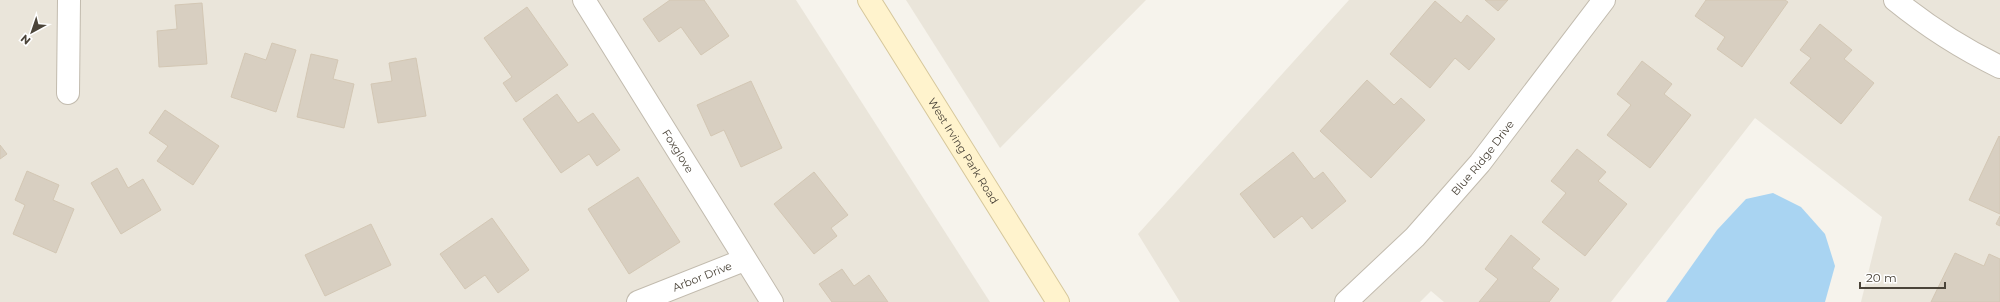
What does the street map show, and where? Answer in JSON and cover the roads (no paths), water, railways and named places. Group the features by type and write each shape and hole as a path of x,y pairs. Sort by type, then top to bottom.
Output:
{"main road":[{"name":"West Irving Park Road","path":"869,0 1058,302"}],"street":[{"path":"68,0 68,93"},
{"name":"Foxglove","path":"584,0 744,260 772,302"},
{"name":"Blue Ridge Drive","path":"1346,302 1415,237 1480,163 1604,0"},
{"path":"1895,0 1916,17 1981,58 2000,66"},
{"name":"Arbor Drive","path":"638,302 744,260"}],"water":[{"path":"1773,193 1801,207 1825,234 1835,266 1825,302 1666,302 1717,230 1746,199"}]}
